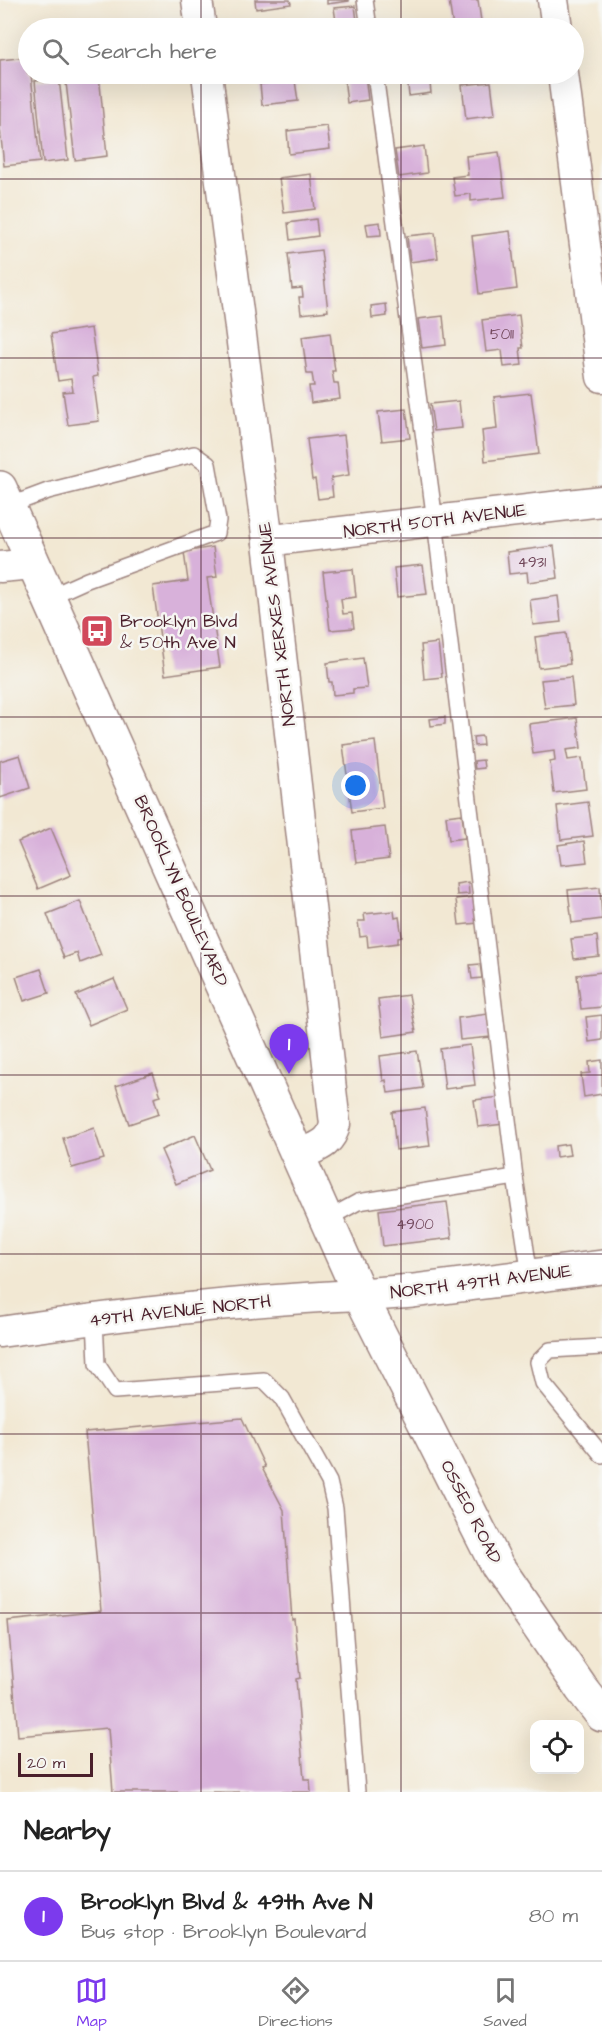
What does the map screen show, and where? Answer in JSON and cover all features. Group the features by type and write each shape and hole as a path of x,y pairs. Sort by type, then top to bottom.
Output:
{"main road":[{"name":"BROOKLYN BOULEVARD","path":"4,497 360,1295"},
{"name":"NORTH 49TH AVENUE","path":"360,1295 413,1291 602,1267"},
{"name":"OSSEO ROAD","path":"360,1295 497,1566 602,1715"}],"street":[{"path":"197,0 200,18"},
{"path":"554,0 556,18"},
{"name":"NORTH XERXES AVENUE","path":"208,84 268,543 335,1124 328,1141 299,1155"},
{"path":"564,84 602,377"},
{"name":"NORTH 50TH AVENUE","path":"268,543 282,539 602,501"},
{"path":"0,567 33,564"},
{"name":"49TH AVENUE NORTH","path":"0,1332 94,1319 360,1295"}],"lane":[{"path":"365,0 368,18"},
{"path":"376,84 435,521 515,1177 530,1276"},
{"path":"4,497 48,491 194,454 208,464 218,520 216,532 87,580 49,597"},
{"path":"327,1219 358,1202 515,1177"},
{"path":"94,1319 97,1364 115,1390 264,1380 288,1407 329,1482 335,1508 357,1792"},
{"path":"602,1347 550,1350 538,1362 543,1383 602,1455"}],"building":[{"path":"255,0 290,0 291,4 256,9"},
{"path":"327,0 349,0 349,1 327,4"},
{"path":"449,0 478,0 481,18 452,18"},
{"path":"355,6 357,18 336,18 334,8"},
{"path":"18,58 18,84 32,84 40,162 4,166 0,128 0,60"},
{"path":"35,84 60,84 68,160 43,163"},
{"path":"66,84 100,84 107,156 75,160"},
{"path":"260,84 295,84 298,101 262,105"},
{"path":"345,84 366,84 368,100 347,103"},
{"path":"408,84 430,84 431,93 409,96"},
{"path":"491,84 495,115 466,119 462,85"},
{"path":"327,126 330,149 289,154 287,131"},
{"path":"424,146 427,173 399,177 395,150"},
{"path":"499,152 505,197 471,201 471,194 455,196 452,177 468,175 466,156"},
{"path":"311,174 315,209 284,213 279,178"},
{"path":"316,219 318,236 290,240 288,223"},
{"path":"380,222 381,235 368,236 366,224"},
{"path":"510,231 517,289 479,294 472,236"},
{"path":"435,233 438,258 410,262 407,236"},
{"path":"321,250 328,311 301,314 299,297 303,297 302,288 292,289 288,254"},
{"path":"386,304 387,316 372,318 371,306"},
{"path":"519,315 523,348 520,348 522,365 504,367 502,350 486,352 482,320"},
{"path":"443,316 446,345 422,348 418,319"},
{"path":"91,328 98,376 93,377 99,421 68,425 63,392 73,391 71,379 58,381 51,334"},
{"path":"330,333 335,371 332,371 334,383 338,383 340,399 311,403 309,386 314,386 312,374 307,374 302,337"},
{"path":"531,393 539,454 485,461 482,431 497,429 494,397"},
{"path":"459,401 462,428 434,431 430,404"},
{"path":"406,409 410,438 382,441 378,412"},
{"path":"344,435 349,475 331,478 333,497 318,499 315,479 312,480 307,439"},
{"path":"554,546 558,578 528,582 527,572 509,574 507,552"},
{"path":"213,547 217,577 207,578 220,667 165,675 153,586 188,581 184,552"},
{"path":"423,565 427,594 397,597 394,568"},
{"path":"353,569 356,597 341,599 343,614 352,613 354,628 330,630 323,572"},
{"path":"558,596 561,622 533,625 530,600"},
{"path":"566,633 570,664 539,668 535,637"},
{"path":"438,643 442,677 424,679 421,645"},
{"path":"363,658 367,688 353,689 353,693 333,695 327,663"},
{"path":"571,677 574,705 545,708 541,680"},
{"path":"445,717 445,724 431,726 430,719"},
{"path":"577,718 581,748 566,750 568,760 582,758 586,789 554,793 550,762 555,761 554,751 533,754 529,724"},
{"path":"482,736 483,745 474,746 473,737"},
{"path":"375,741 383,808 352,812 343,745"},
{"path":"20,755 30,788 0,798 0,761"},
{"path":"483,760 484,768 475,769 474,761"},
{"path":"588,802 593,836 561,840 557,806"},
{"path":"462,814 465,838 449,840 446,816"},
{"path":"385,827 389,859 356,863 352,831"},
{"path":"51,828 71,875 38,889 18,842"},
{"path":"584,841 587,862 561,865 558,845"},
{"path":"468,882 469,894 457,895 456,884"},
{"path":"600,887 602,919 572,923 568,890"},
{"path":"475,897 478,923 459,925 456,899"},
{"path":"80,901 101,955 80,963 77,953 64,958 47,914"},
{"path":"394,911 395,918 399,917 402,937 398,938 398,943 368,947 367,936 360,937 358,921 365,921 364,914"},
{"path":"597,936 599,956 574,959 571,939"},
{"path":"480,964 482,978 472,979 470,965"},
{"path":"41,969 49,993 24,1001 16,977"},
{"path":"602,972 602,1007 581,1009 577,975"},
{"path":"114,979 127,1009 89,1025 76,995"},
{"path":"409,995 416,1032 383,1037 378,999"},
{"path":"488,1014 491,1037 460,1040 458,1018"},
{"path":"602,1015 602,1040 589,1042 586,1017"},
{"path":"470,1045 475,1085 445,1089 440,1049"},
{"path":"417,1051 423,1088 388,1093 386,1080 383,1081 380,1056"},
{"path":"602,1060 602,1094 584,1097 581,1074 590,1073 589,1062"},
{"path":"153,1073 161,1096 154,1098 159,1114 129,1124 116,1086"},
{"path":"501,1097 504,1124 478,1127 474,1100"},
{"path":"425,1108 430,1146 396,1150 392,1112"},
{"path":"94,1128 104,1159 72,1168 63,1138"},
{"path":"195,1135 210,1170 176,1184 161,1150"},
{"path":"568,1144 570,1155 556,1157 555,1146"},
{"path":"447,1202 452,1238 383,1246 379,1210"},
{"path":"242,1418 265,1467 262,1468 284,1510 292,1620 294,1619 300,1678 296,1679 304,1779 310,1779 311,1792 113,1792 108,1728 18,1736 8,1621 101,1611 85,1432"}],"place":[{"name":"Brooklyn Blvd & 50th Ave N","path":"97,631"},
{"name":"Brooklyn Blvd & 49th Ave N","path":"289,1074"}]}
